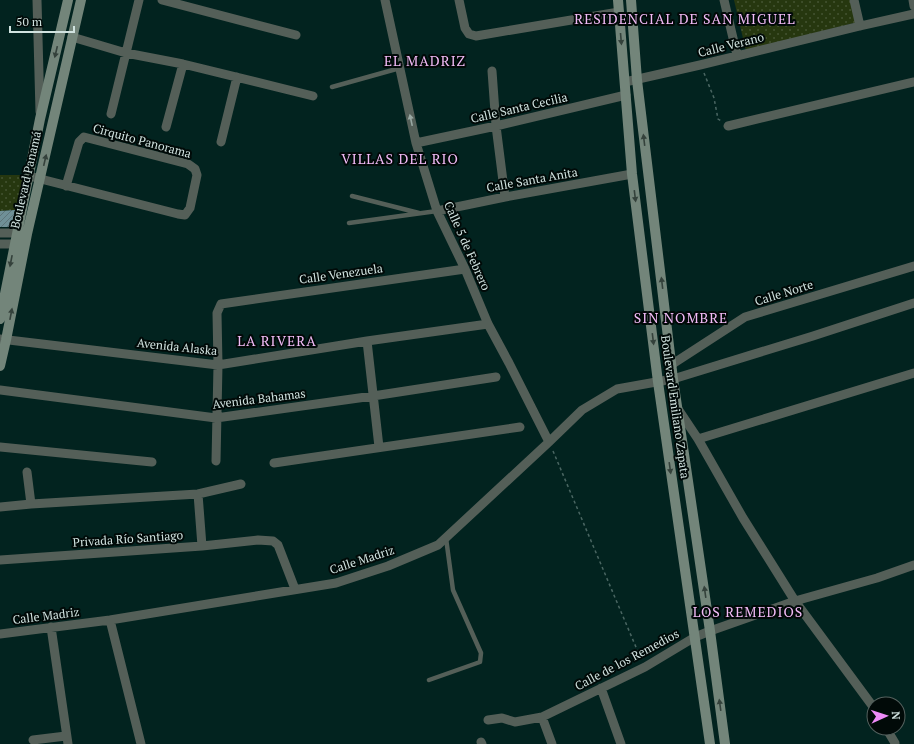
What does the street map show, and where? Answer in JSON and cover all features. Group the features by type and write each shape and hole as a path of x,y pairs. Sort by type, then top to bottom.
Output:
{"street":[{"path":"37,0 40,119"},
{"name":"Boulevard Panamá","path":"0,366 3,339 22,233 29,176 40,119 68,0"},
{"name":"Boulevard Panamá","path":"22,233 40,178 81,0"},
{"path":"111,114 139,0"},
{"path":"162,0 296,35"},
{"name":"Calle 5 de Febrero","path":"386,0 416,143 436,211 465,269 488,324 509,362 549,442"},
{"path":"459,0 465,28 469,34 476,36 619,12"},
{"name":"Boulevard Emiliano Zapata","path":"618,0 632,174 658,382 710,744"},
{"name":"Boulevard Emiliano Zapata","path":"631,0 637,80 673,379 725,744"},
{"path":"724,0 737,55"},
{"path":"854,0 860,26"},
{"path":"912,0 914,6"},
{"name":"Calle Verano","path":"625,82 914,14"},
{"path":"72,37 126,53 183,64 313,96"},
{"path":"166,127 183,64"},
{"path":"492,71 496,126 506,196"},
{"path":"221,142 237,77"},
{"path":"728,126 914,82"},
{"name":"Calle Santa Cecilia","path":"416,143 496,126 626,95"},
{"name":"Cirquito Panorama","path":"29,176 40,178 66,186 185,215 190,208 197,175 195,169 188,164 84,137 79,142 66,186"},
{"name":"Calle Santa Anita","path":"436,211 506,196 632,174"},
{"path":"0,233 22,233"},
{"path":"0,244 20,245"},
{"name":"Boulevard Panamá","path":"0,319 20,245"},
{"name":"Calle Norte","path":"672,365 745,317 914,266"},
{"name":"Calle Venezuela","path":"218,364 216,313 221,304 465,269"},
{"name":"Calle Madriz","path":"0,634 110,620 336,582 388,566 438,545 582,410 617,389 673,379 914,303"},
{"name":"Avenida Alaska","path":"3,339 218,364 488,324"},
{"path":"367,341 379,447"},
{"path":"216,461 218,364"},
{"path":"698,439 914,373"},
{"name":"Avenida Bahamas","path":"0,390 216,418 496,377"},
{"name":"Boulevard Emiliano Zapata","path":"678,409 698,439 743,518 796,601 866,697"},
{"path":"274,463 520,427"},
{"path":"0,447 152,462"},
{"path":"27,472 31,504"},
{"path":"0,507 198,494 240,484"},
{"path":"198,494 202,546"},
{"name":"Privada Río Santiago","path":"0,560 202,546 258,540 273,541 278,545 295,589"},
{"name":"Calle de los Remedios","path":"488,720 502,718 515,722 542,717 645,667 695,637 796,601 877,578 914,565"},
{"path":"110,620 141,744"},
{"path":"34,740 67,740 50,627"},
{"path":"601,688 621,744"},
{"path":"542,717 552,744"}],"lane":[{"path":"332,87 400,68"},
{"path":"352,196 422,214"},
{"path":"349,224 436,211"},
{"path":"429,680 480,662 481,653 453,590 446,538"}],"path":[{"path":"700,65 714,98 718,119 728,126"},
{"path":"549,442 645,667"}],"green space":[{"path":"734,0 853,0 858,22 746,51"},
{"path":"0,175 26,175 19,210 0,211"}],"building":[{"path":"15,210 12,227 0,227 0,211"}],"district":[{"name":"RESIDENCIAL DE SAN MIGUEL","path":"685,19"},
{"name":"EL MADRIZ","path":"425,61"},
{"name":"VILLAS DEL RIO","path":"400,159"},
{"name":"SIN NOMBRE","path":"681,318"},
{"name":"LA RIVERA","path":"277,341"},
{"name":"LOS REMEDIOS","path":"748,612"}]}
